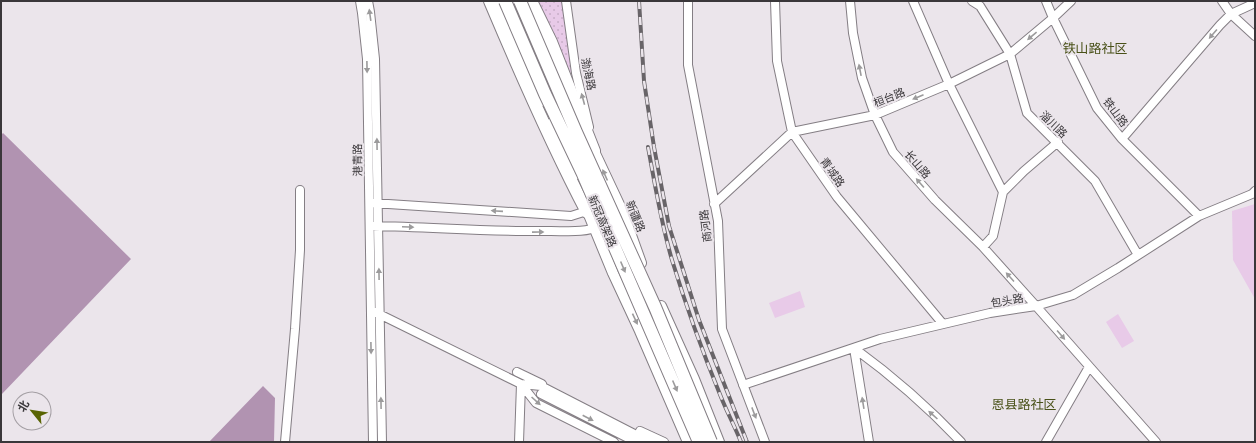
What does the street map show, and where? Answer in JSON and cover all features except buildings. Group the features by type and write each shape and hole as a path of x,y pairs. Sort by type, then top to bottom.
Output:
{"highway":[{"path":"490,1 521,73 587,212"},
{"name":"新冠高架路","path":"505,1 551,107 584,174 699,442"},
{"name":"新冠高架路","path":"520,1 576,132 655,307 711,442"},
{"path":"531,1 551,42 594,151"}],"main road":[{"path":"498,1 531,79 557,133 587,212 688,442"},
{"name":"新疆路","path":"524,1 561,87 594,151 622,213 640,262 694,380 719,442"}],"street":[{"name":"港青路","path":"360,1 367,59 373,442"},
{"name":"港青路","path":"368,1 375,59 382,442"},
{"name":"渤海路","path":"566,1 576,73 594,151"},
{"name":"商河路","path":"688,1 688,66 718,221 722,329 765,442"},
{"name":"青城路","path":"775,1 777,61 792,132 837,197 943,324"},
{"name":"长山路","path":"850,1 853,33 862,78 875,115 893,152 935,200 983,247 1156,442"},
{"path":"913,1 948,84 1003,192"},
{"name":"淄川路","path":"972,1 980,6 1010,54 1027,113 1095,180 1138,255"},
{"name":"铁山路","path":"1046,1 1097,108 1122,139 1198,216"},
{"name":"桓台路","path":"792,132 875,115 948,84 1010,54 1071,1"},
{"path":"1222,1 1231,14 1255,36"},
{"path":"1122,139 1231,14 1255,3"},
{"path":"714,204 792,132"},
{"path":"983,247 993,236 1003,192 1024,171 1058,142"},
{"path":"285,442 300,250 300,190"},
{"name":"包头路","path":"743,385 804,363 880,339 990,313 1036,306 1073,295 1198,216 1254,193"},
{"path":"369,203 571,216 587,212 614,195"},
{"path":"369,226 511,232 578,231 594,228 622,213"},
{"path":"370,310 379,313 521,384 541,386 650,442"},
{"path":"854,348 869,442"},
{"path":"854,348 879,367 948,428 960,442"},
{"path":"1046,442 1089,367"},
{"path":"517,372 664,442"},
{"path":"519,442 521,384"},
{"path":"521,384 536,403 614,442"},
{"path":"541,394 636,442"}],"shaded area":[{"path":"537,1 564,1 564,19 574,80"},
{"path":"3,133 131,259 1,395 1,135"},
{"path":"1255,204 1255,299 1233,260 1232,211"},
{"path":"800,291 805,307 775,318 769,303"},
{"path":"1118,314 1134,341 1122,348 1106,322"},
{"path":"263,386 275,398 274,442 209,442"}],"railway":[{"path":"639,1 644,81 654,147 669,226 699,320 747,442"},
{"path":"648,147 661,218 677,277 723,403 741,442"}],"district":[{"name":"铁山路社区","path":"1095,48"},
{"name":"恩县路社区","path":"1024,404"}]}
